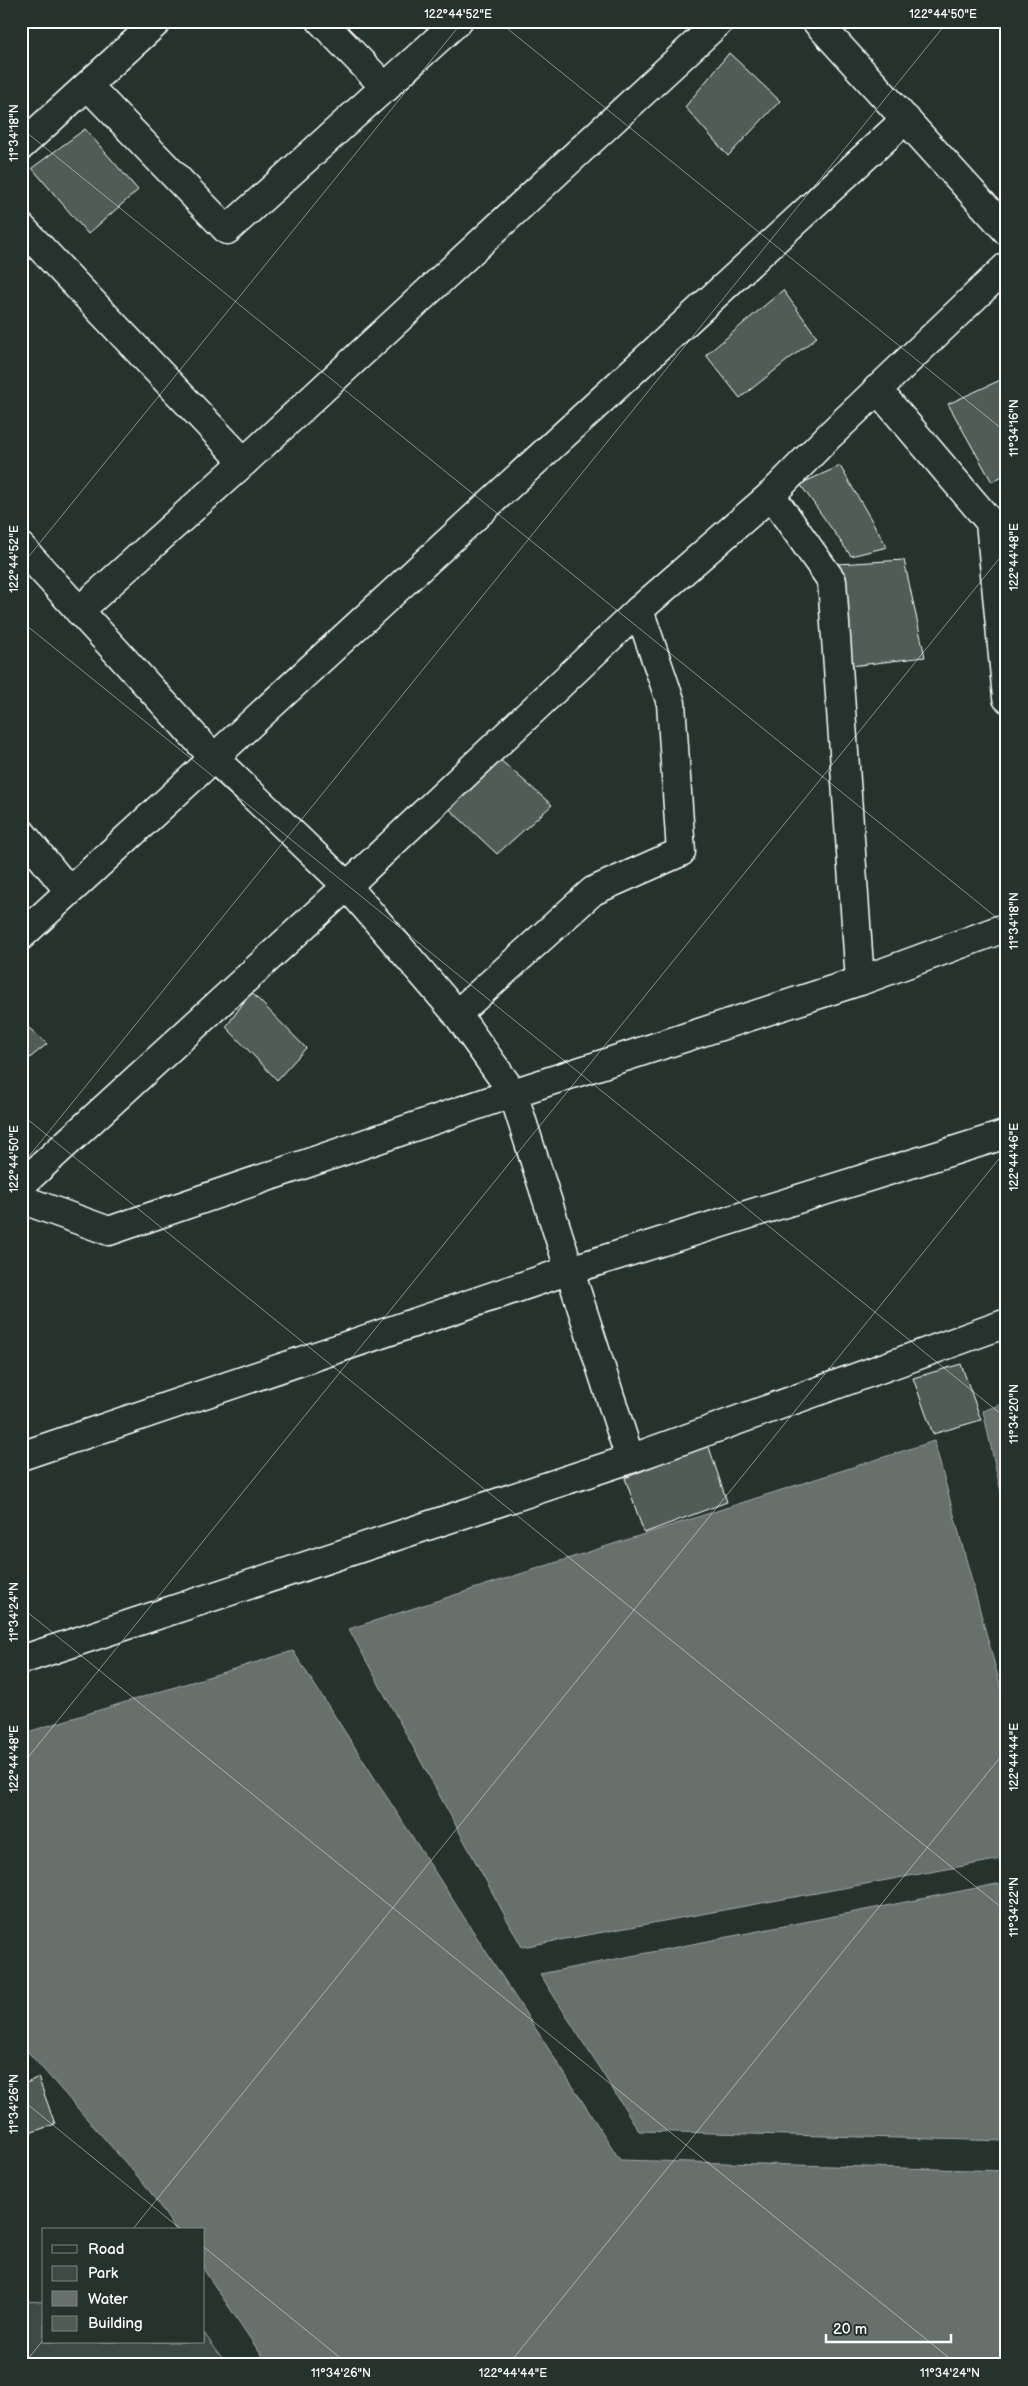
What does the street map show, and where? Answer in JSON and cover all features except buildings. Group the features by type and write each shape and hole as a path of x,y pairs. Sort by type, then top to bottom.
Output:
{"street":[{"path":"21,146 158,21"},
{"path":"321,21 386,88"},
{"path":"88,86 227,230 458,21"},
{"path":"79,611 244,462 720,21"},
{"path":"816,21 1007,231"},
{"path":"21,936 215,759 906,119"},
{"path":"21,227 244,462"},
{"path":"21,1185 347,886 640,610 771,495 877,389 1007,266"},
{"path":"877,389 990,522 1007,698"},
{"path":"771,495 832,581 860,981"},
{"path":"21,547 215,759 347,886 457,1014 513,1093 630,1460"},
{"path":"457,1014 594,891 681,852 671,703 640,610"},
{"path":"21,832 69,891"},
{"path":"21,1199 109,1231 513,1093 860,981 1007,927"},
{"path":"21,1456 570,1270 1007,1134"},
{"path":"21,1660 630,1460 1007,1323"}],"green space":[{"path":"21,2301 42,2302 42,2344 205,2344 205,2334 227,2365 21,2365"}],"water":[{"path":"1007,1402 1007,1519 983,1411"},
{"path":"934,1441 1007,1710 1007,1858 522,1947 349,1629"},
{"path":"293,1651 620,2160 1007,2171 1007,2365 268,2365 205,2271 205,2228 175,2228 146,2186 21,2044 21,1734"},
{"path":"1007,1882 1007,2141 639,2131 540,1974"}]}
